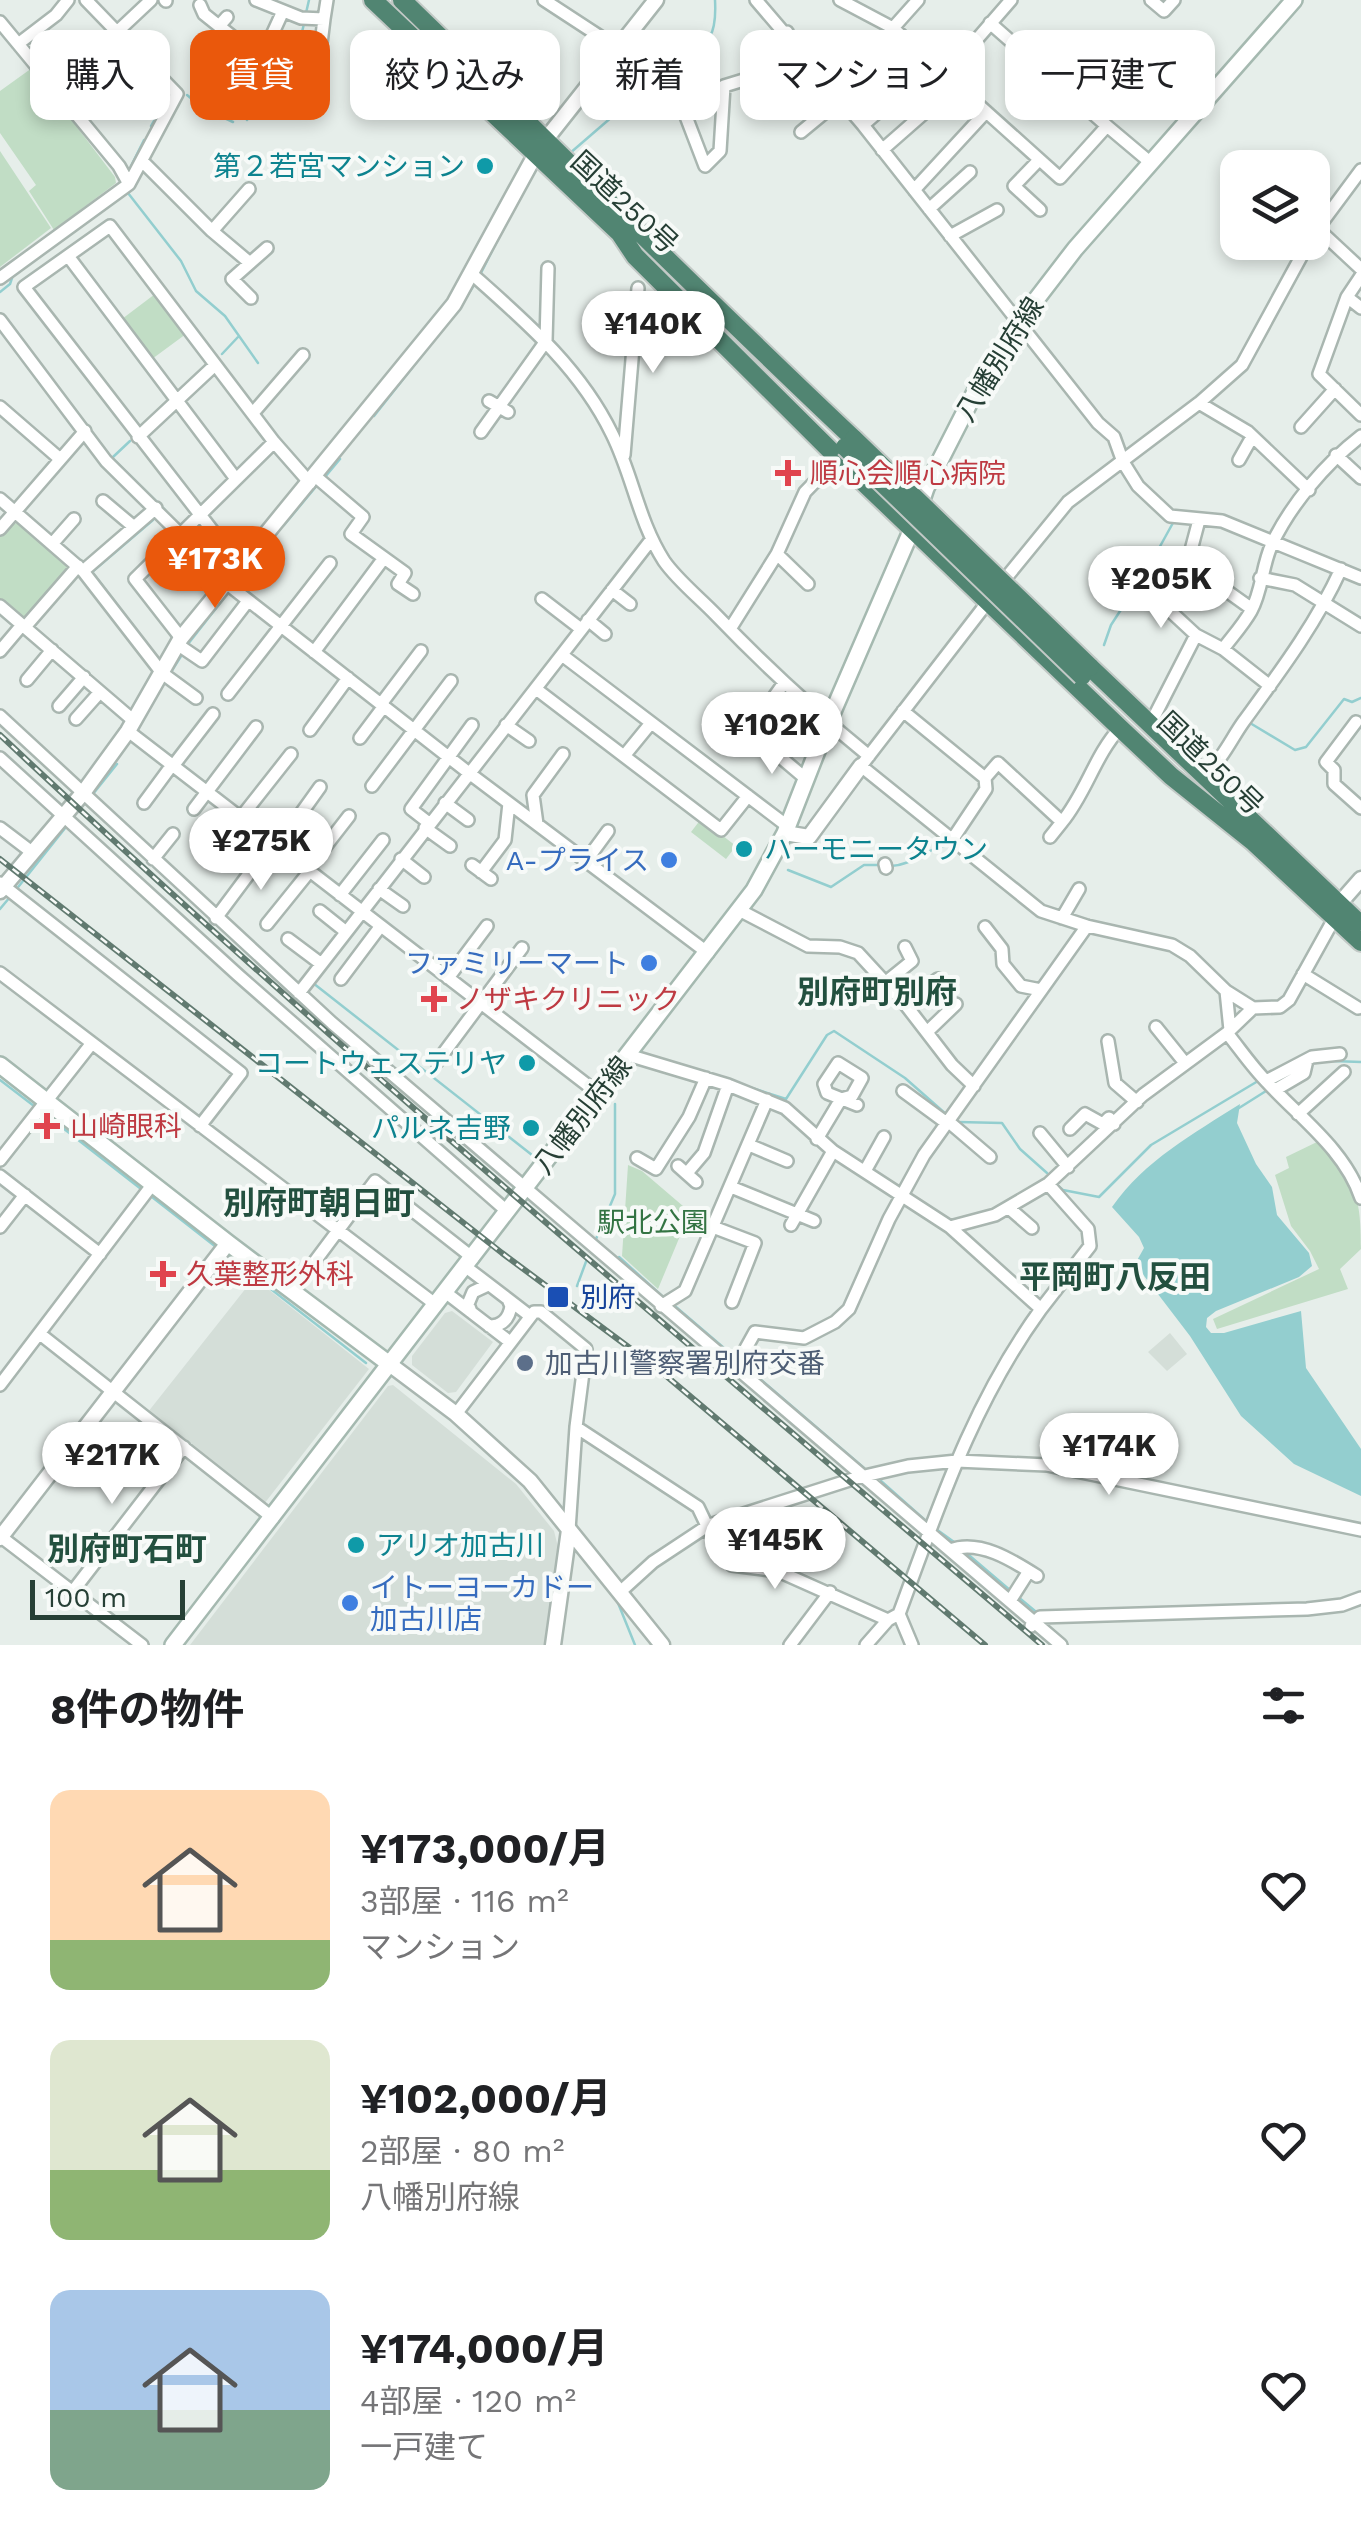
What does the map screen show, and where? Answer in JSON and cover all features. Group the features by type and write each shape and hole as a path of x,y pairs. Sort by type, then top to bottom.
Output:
{"highway":[{"name":"国道250号","path":"373,0 1337,911 1361,942"},
{"name":"国道250号","path":"405,0 547,138 846,448"},
{"path":"846,448 912,529 1171,776 1256,844"},
{"name":"国道250号","path":"1086,672 1256,844 1337,911 1361,925"}],"main road":[{"name":"八幡別府線","path":"174,1645 739,910 785,829 926,488 958,421 1019,322 1074,248 1294,0"},
{"path":"0,1065 223,1249 292,1292 388,1363"}],"street":[{"path":"21,42 56,15 68,0"},
{"path":"86,0 116,30"},
{"path":"122,30 151,0"},
{"path":"256,0 300,18 324,18"},
{"path":"323,30 328,0"},
{"path":"544,0 591,30"},
{"path":"569,14 576,0"},
{"path":"633,30 656,0"},
{"path":"758,0 785,30"},
{"path":"840,0 893,28 918,0"},
{"path":"985,30 1011,0"},
{"path":"1151,0 1164,11 1174,0"},
{"path":"200,5 204,14 223,21 232,30"},
{"path":"275,30 283,11"},
{"path":"0,22 30,55"},
{"path":"990,24 1151,163"},
{"path":"687,120 705,166 720,151 724,86 740,81"},
{"path":"200,1126 241,1074 1,887 82,793 131,726 179,641 443,318 472,274 534,155 580,97"},
{"path":"985,112 1060,178 1107,126"},
{"path":"81,120 130,184"},
{"path":"0,278 130,184 161,120"},
{"path":"800,132 817,120"},
{"path":"858,120 1098,423 1114,437 1123,462 1158,508 1170,516 1222,521 1361,578"},
{"path":"862,125 868,120"},
{"path":"882,150 916,120"},
{"path":"914,190 978,120"},
{"path":"1039,160 1014,186 1025,204 1040,210"},
{"path":"142,161 180,192 212,231 250,262"},
{"path":"1330,213 1361,170"},
{"path":"929,209 970,172"},
{"path":"212,231 248,190"},
{"path":"950,236 997,210"},
{"path":"239,565 24,287 110,226 274,442 312,480 364,517 348,539 405,573 398,584 413,594"},
{"path":"250,298 232,279 267,248"},
{"path":"1330,249 1361,272 1347,297 1319,374 1361,416"},
{"path":"68,256 236,479"},
{"path":"562,655 748,796 785,829 809,836 1068,502 1242,366 1300,260"},
{"path":"481,432 546,341 548,268"},
{"path":"472,274 546,341 581,381 624,459 630,486 652,540 668,566 865,761 1035,911 1172,945 1190,956 1226,991 1253,1008 1280,1007 1289,1000 1337,911 1361,878"},
{"path":"624,459 638,288"},
{"path":"1347,297 1361,308"},
{"path":"0,320 106,462 180,534"},
{"path":"253,413 303,355"},
{"path":"138,437 214,366"},
{"path":"1301,428 1336,390"},
{"path":"1199,403 1252,437 1309,490"},
{"path":"0,407 60,459"},
{"path":"0,529 85,430"},
{"path":"1223,649 1252,609 1274,540 1336,455 1361,436"},
{"path":"1239,460 1252,437"},
{"path":"248,601 202,662 179,641 135,578 274,442"},
{"path":"730,630 778,554 806,492 846,448"},
{"path":"1336,455 1361,478"},
{"path":"0,499 81,568 162,673 196,698"},
{"path":"103,500 134,528"},
{"path":"0,651 81,568 156,508"},
{"path":"52,544 74,519"},
{"path":"1190,558 1199,520"},
{"path":"299,993 652,540"},
{"path":"778,554 808,584"},
{"path":"314,652 384,558"},
{"path":"228,694 281,626 312,577 330,563"},
{"path":"1207,772 1222,758 1325,604 1341,569"},
{"path":"1260,578 1294,585 1361,626"},
{"path":"226,583 708,953"},
{"path":"1141,584 1196,635 1223,649 1270,686"},
{"path":"1217,584 1252,609"},
{"path":"612,590 630,604"},
{"path":"542,598 606,634"},
{"path":"0,606 84,677 173,766 598,1094"},
{"path":"1154,714 1196,635"},
{"path":"27,680 52,650"},
{"path":"360,738 422,651"},
{"path":"60,706 84,677"},
{"path":"316,726 348,678"},
{"path":"373,779 452,681"},
{"path":"742,740 784,683"},
{"path":"536,689 721,830 748,796"},
{"path":"76,720 100,692"},
{"path":"903,711 986,778"},
{"path":"0,716 299,993 1061,1645"},
{"path":"144,803 207,717"},
{"path":"1356,722 1346,745 1326,762 1334,770 1334,784 1356,808"},
{"path":"624,756 652,723"},
{"path":"450,846 411,810 472,725"},
{"path":"506,725 529,741"},
{"path":"194,810 243,754 256,726"},
{"path":"1050,837 1081,797 1120,728"},
{"path":"766,745 805,778"},
{"path":"224,839 278,778 291,754"},
{"path":"537,824 533,795 556,771 563,754"},
{"path":"0,760 508,1212"},
{"path":"952,840 986,790 986,778 998,763 1062,822"},
{"path":"216,918 275,845 301,804 320,787"},
{"path":"445,803 468,820"},
{"path":"481,872 505,840 509,803"},
{"path":"267,924 284,912 348,816"},
{"path":"0,828 33,853"},
{"path":"586,862 608,832"},
{"path":"153,859 173,834"},
{"path":"340,895 370,848 384,840"},
{"path":"401,859 424,876"},
{"path":"1062,918 1078,889"},
{"path":"379,890 402,906"},
{"path":"320,910 345,931"},
{"path":"739,910 808,946 840,946 858,954 974,1086"},
{"path":"341,979 380,926"},
{"path":"735,1368 755,1332 804,1338 843,1316 888,1219 924,1155 1087,926"},
{"path":"985,928 1002,949 1003,964 1021,986 1040,990"},
{"path":"448,978 487,932"},
{"path":"288,939 320,964"},
{"path":"886,982 912,961 906,947"},
{"path":"445,1056 522,948"},
{"path":"0,973 337,1231 440,1298 474,1315 510,1342"},
{"path":"1304,974 1358,1008"},
{"path":"905,1004 938,979"},
{"path":"1226,991 1228,1031 1270,1086 1342,1163 1356,1182 1361,1198"},
{"path":"926,1032 956,1004"},
{"path":"950,1227 1009,1208 1048,1184 1137,1102 1253,1008"},
{"path":"1156,1027 1185,1063"},
{"path":"1108,1041 1114,1083 1137,1102"},
{"path":"0,1160 92,1042"},
{"path":"1270,1086 1332,1052"},
{"path":"628,1055 749,1089 785,1108 833,1151 950,1227 1041,1309"},
{"path":"1298,1114 1338,1087 1344,1072"},
{"path":"637,1158 656,1169 689,1117 706,1078"},
{"path":"687,1174 704,1154 728,1085"},
{"path":"904,1091 950,1120 990,1157"},
{"path":"817,1139 840,1099 858,1104"},
{"path":"662,1306 685,1291 767,1100"},
{"path":"1070,1130 1085,1114 1103,1124 1110,1118 1114,1124"},
{"path":"1040,1133 1068,1167"},
{"path":"864,1171 878,1142"},
{"path":"748,1145 787,1162"},
{"path":"794,1220 833,1151"},
{"path":"0,1176 100,1254"},
{"path":"292,1292 375,1181 488,1284 530,1316"},
{"path":"866,1645 894,1617 956,1461 1000,1368 1090,1246 1088,1229 1048,1184"},
{"path":"731,1187 794,1220 814,1221"},
{"path":"0,1385 148,1191"},
{"path":"0,1227 25,1195"},
{"path":"1009,1208 1032,1228"},
{"path":"713,1227 755,1244 732,1302"},
{"path":"142,1645 0,1537 223,1249"},
{"path":"474,1315 468,1304 470,1298 479,1287 488,1284"},
{"path":"489,1326 508,1317 508,1299"},
{"path":"456,1414 530,1316 541,1312 586,1349 576,1427 570,1530 553,1645"},
{"path":"40,1334 273,1518"},
{"path":"388,1363 507,1457 662,1645"},
{"path":"576,1427 698,1507 719,1551 732,1565 778,1571 894,1617 912,1645"},
{"path":"73,1591 184,1447"},
{"path":"620,1592 668,1551 708,1525 864,1476 956,1461 1048,1466 1361,1530"},
{"path":"950,1550 965,1545 1010,1558 1033,1573 1010,1601"},
{"path":"790,1645 830,1592"},
{"path":"1033,1624 1040,1617 1307,1609 1342,1605 1361,1598"}],"shaded area":[{"path":"254,1278 369,1369 264,1504 148,1412"},
{"path":"452,1311 493,1342 456,1392 448,1393 412,1365 412,1356 445,1313"},
{"path":"1170,1333 1187,1354 1167,1371 1148,1352"},
{"path":"393,1385 516,1484 554,1531 558,1547 544,1645 190,1645 388,1386"}],"green space":[{"path":"30,69 30,120 72,120 115,177 116,183 54,230 29,191 36,185 0,133 0,91"},
{"path":"0,151 51,228 0,267"},
{"path":"155,294 186,334 152,359 122,319"},
{"path":"19,523 70,566 70,572 23,620 0,600 0,537 11,524"},
{"path":"701,819 736,846 726,859 691,832"},
{"path":"1319,1141 1348,1179 1360,1214 1361,1249 1340,1269 1348,1289 1217,1329 1213,1319 1319,1269 1291,1226 1275,1175 1289,1168 1286,1157"},
{"name":"駅北公園","path":"628,1165 642,1171 690,1212 658,1289 622,1256"}],"water":[{"path":"1240,1104 1237,1123 1256,1164 1272,1187 1277,1215 1309,1253 1312,1266 1299,1277 1216,1311 1207,1318 1206,1327 1211,1333 1224,1333 1301,1311 1306,1368 1361,1449 1361,1496 1294,1464 1241,1416 1190,1336 1135,1264 1144,1248 1112,1207 1155,1162"}],"waterway":[{"path":"306,13 309,0"},
{"path":"713,30 715,0"},
{"path":"302,30 304,24"},
{"path":"187,95 203,108 233,122"},
{"path":"151,126 154,120"},
{"path":"569,154 608,120"},
{"path":"131,166 144,140"},
{"path":"128,193 181,261 196,291 225,316 258,363"},
{"path":"480,275 510,215"},
{"path":"0,292 10,284 13,275"},
{"path":"461,305 476,282"},
{"path":"374,416 457,311"},
{"path":"222,354 238,337"},
{"path":"41,365 110,456 165,510"},
{"path":"113,457 130,441"},
{"path":"325,477 340,459"},
{"path":"284,525 319,483"},
{"path":"153,520 92,572 158,658"},
{"path":"1142,579 1174,521"},
{"path":"242,576 277,533"},
{"path":"1104,645 1111,625 1137,585"},
{"path":"188,644 228,593"},
{"path":"171,672 183,653"},
{"path":"1250,723 1295,750 1306,747 1344,699 1352,702 1361,698"},
{"path":"93,794 117,764"},
{"path":"15,891 66,827"},
{"path":"891,866 952,845"},
{"path":"788,870 831,887 864,865 883,865"},
{"path":"0,909 10,897"},
{"path":"313,983 532,1155"},
{"path":"671,1062 786,1099 827,1035 834,1031 905,1078 947,1115"},
{"path":"1333,1061 1361,1062"},
{"path":"0,1080 34,1106"},
{"path":"1057,1185 1063,1190 1099,1197 1151,1145 1258,1081"},
{"path":"1239,1108 1266,1091"},
{"path":"596,1239 615,1194 615,1104"},
{"path":"45,1114 141,1189"},
{"path":"958,1122 1002,1123 1020,1149 1047,1173"},
{"path":"152,1197 216,1247"},
{"path":"227,1255 366,1363"},
{"path":"619,1257 662,1296"},
{"path":"577,1286 587,1259"},
{"path":"676,1307 731,1354"},
{"path":"746,1367 864,1468"},
{"path":"881,1481 926,1521"},
{"path":"936,1529 954,1542"},
{"path":"964,1551 1011,1591"},
{"path":"1017,1596 1035,1611"},
{"path":"616,1598 635,1645"}],"railway":[{"path":"0,735 385,1083 1042,1645"},
{"path":"0,859 502,1253 658,1369 985,1645"}],"place":[{"name":"第２若宮マンション","path":"485,166"},
{"name":"順心会順心病院","path":"788,473"},
{"name":"ハーモニータウン","path":"744,849"},
{"name":"A-プライス","path":"669,860"},
{"name":"ファミリーマート","path":"649,963"},
{"name":"ノザキクリニック","path":"434,999"},
{"name":"コートウェステリヤ","path":"527,1063"},
{"name":"山崎眼科","path":"47,1126"},
{"name":"パルネ吉野","path":"531,1128"},
{"name":"久葉整形外科","path":"163,1274"},
{"name":"別府","path":"558,1297"},
{"name":"加古川警察署別府交番","path":"525,1363"},
{"name":"アリオ加古川","path":"356,1545"},
{"name":"イトーヨーカドー 加古川店","path":"350,1603"}],"district":[{"name":"別府町別府","path":"877,992"},
{"name":"別府町朝日町","path":"319,1203"},
{"name":"平岡町八反田","path":"1115,1277"},
{"name":"別府町石町","path":"127,1549"}]}
